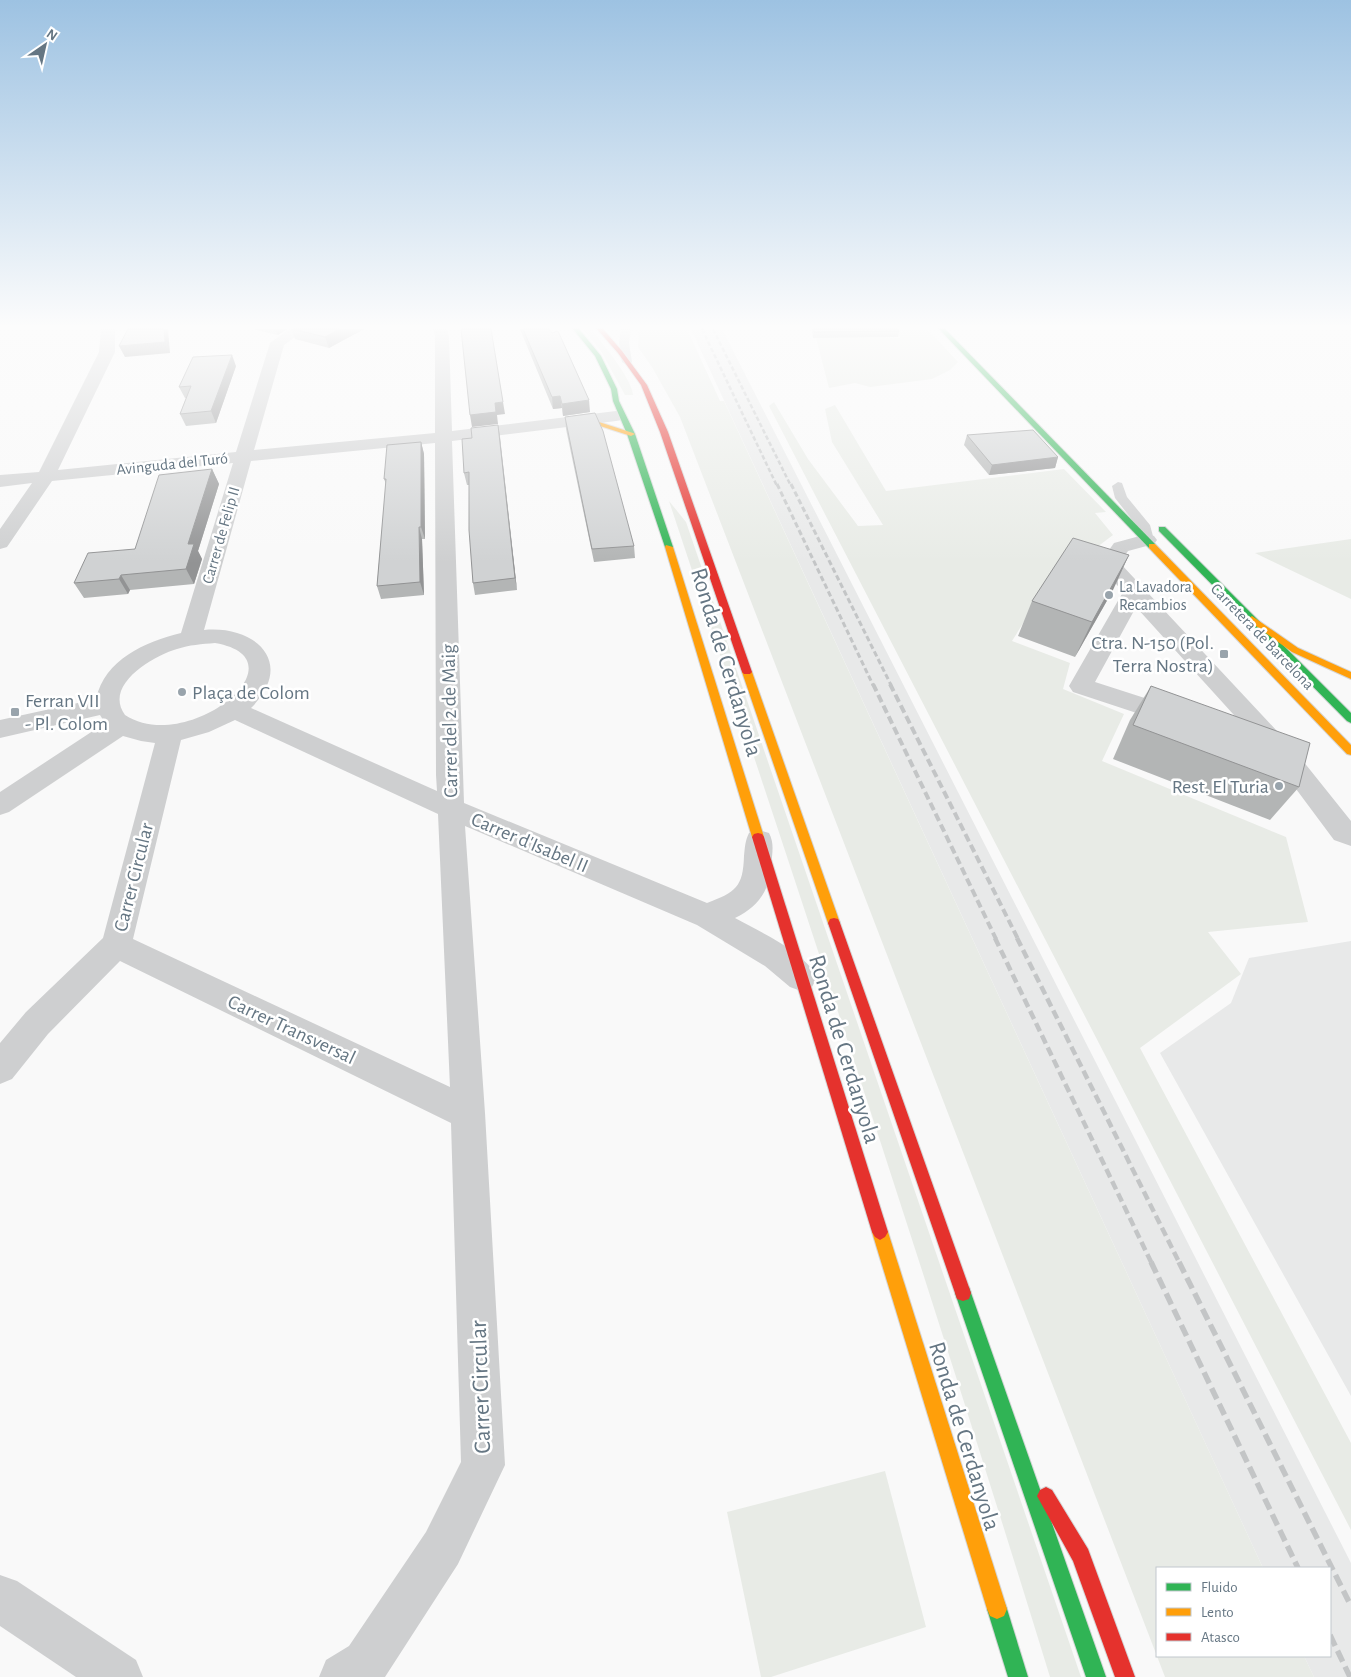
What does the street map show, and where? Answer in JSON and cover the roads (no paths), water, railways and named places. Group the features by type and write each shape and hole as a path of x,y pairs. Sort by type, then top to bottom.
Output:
{"main road":[{"path":"591,421 605,412 606,407"},
{"name":"Ronda de Cerdanyola","path":"621,407 630,418"},
{"name":"Ronda de Cerdanyola","path":"631,407 630,418 1018,1677"},
{"name":"Ronda de Cerdanyola","path":"653,407 695,519 1096,1677"},
{"name":"Carretera de Barcelona","path":"1018,407 1261,656 1351,751"},
{"name":"Carretera de Barcelona","path":"1115,483 1351,719"},
{"name":"Ronda de Cerdanyola","path":"674,500 695,519"},
{"path":"1252,619 1295,650 1351,676"},
{"path":"1261,656 1297,683 1351,731"},
{"name":"Ronda de Cerdanyola","path":"1017,1448 1081,1556 1126,1677"}],"street":[{"path":"0,543 46,476 80,407"},
{"name":"Carrer de Felip II","path":"190,637 258,407"},
{"name":"Carrer del 2 de Maig","path":"443,407 451,809 468,1112"},
{"name":"Avinguda del Turó","path":"0,481 630,418"},
{"path":"1147,540 1121,547 1110,564 1282,752 1344,832 1351,834"},
{"path":"1135,590 1081,686 1200,725"},
{"path":"215,636 236,640 252,648 260,661 260,677 251,694 234,710 215,721 193,729 151,734 134,731 114,715 109,690 117,676 131,663 149,652 169,643 190,637 215,636"},
{"name":"Carrer d'Isabel II","path":"234,710 451,809 708,916 776,956 801,977"},
{"path":"0,729 114,715"},
{"path":"0,805 114,715"},
{"name":"Carrer Circular","path":"0,1068 37,1023 116,945 170,733"},
{"path":"1237,737 1282,752"},
{"path":"708,916 732,906 746,896 755,883 759,841"},
{"name":"Carrer Transversal","path":"116,945 468,1112"},
{"name":"Carrer Circular","path":"359,1672 442,1548 483,1465 468,1112"},
{"path":"0,1598 119,1677"}],"lane":[{"path":"1115,483 1121,498 1143,525 1147,540"}],"railway":[{"path":"739,407 777,486"},
{"path":"752,407 791,486"},
{"path":"777,484 873,685"},
{"path":"791,484 891,685"},
{"path":"873,684 996,939"},
{"path":"890,684 1018,939"},
{"path":"995,938 1152,1264"},
{"path":"1017,938 1351,1606"},
{"path":"1151,1262 1298,1567"},
{"path":"1331,1637 1350,1677"}],"place":[{"name":"La Lavadora Recambios","path":"1109,595"},
{"name":"Ctra. N-150 (Pol. Terra Nostra)","path":"1224,654"},
{"name":"Plaça de Colom","path":"182,692"},
{"name":"Ferran VII - Pl. Colom","path":"15,712"},
{"name":"Rest. El Turia","path":"1279,786"}]}
